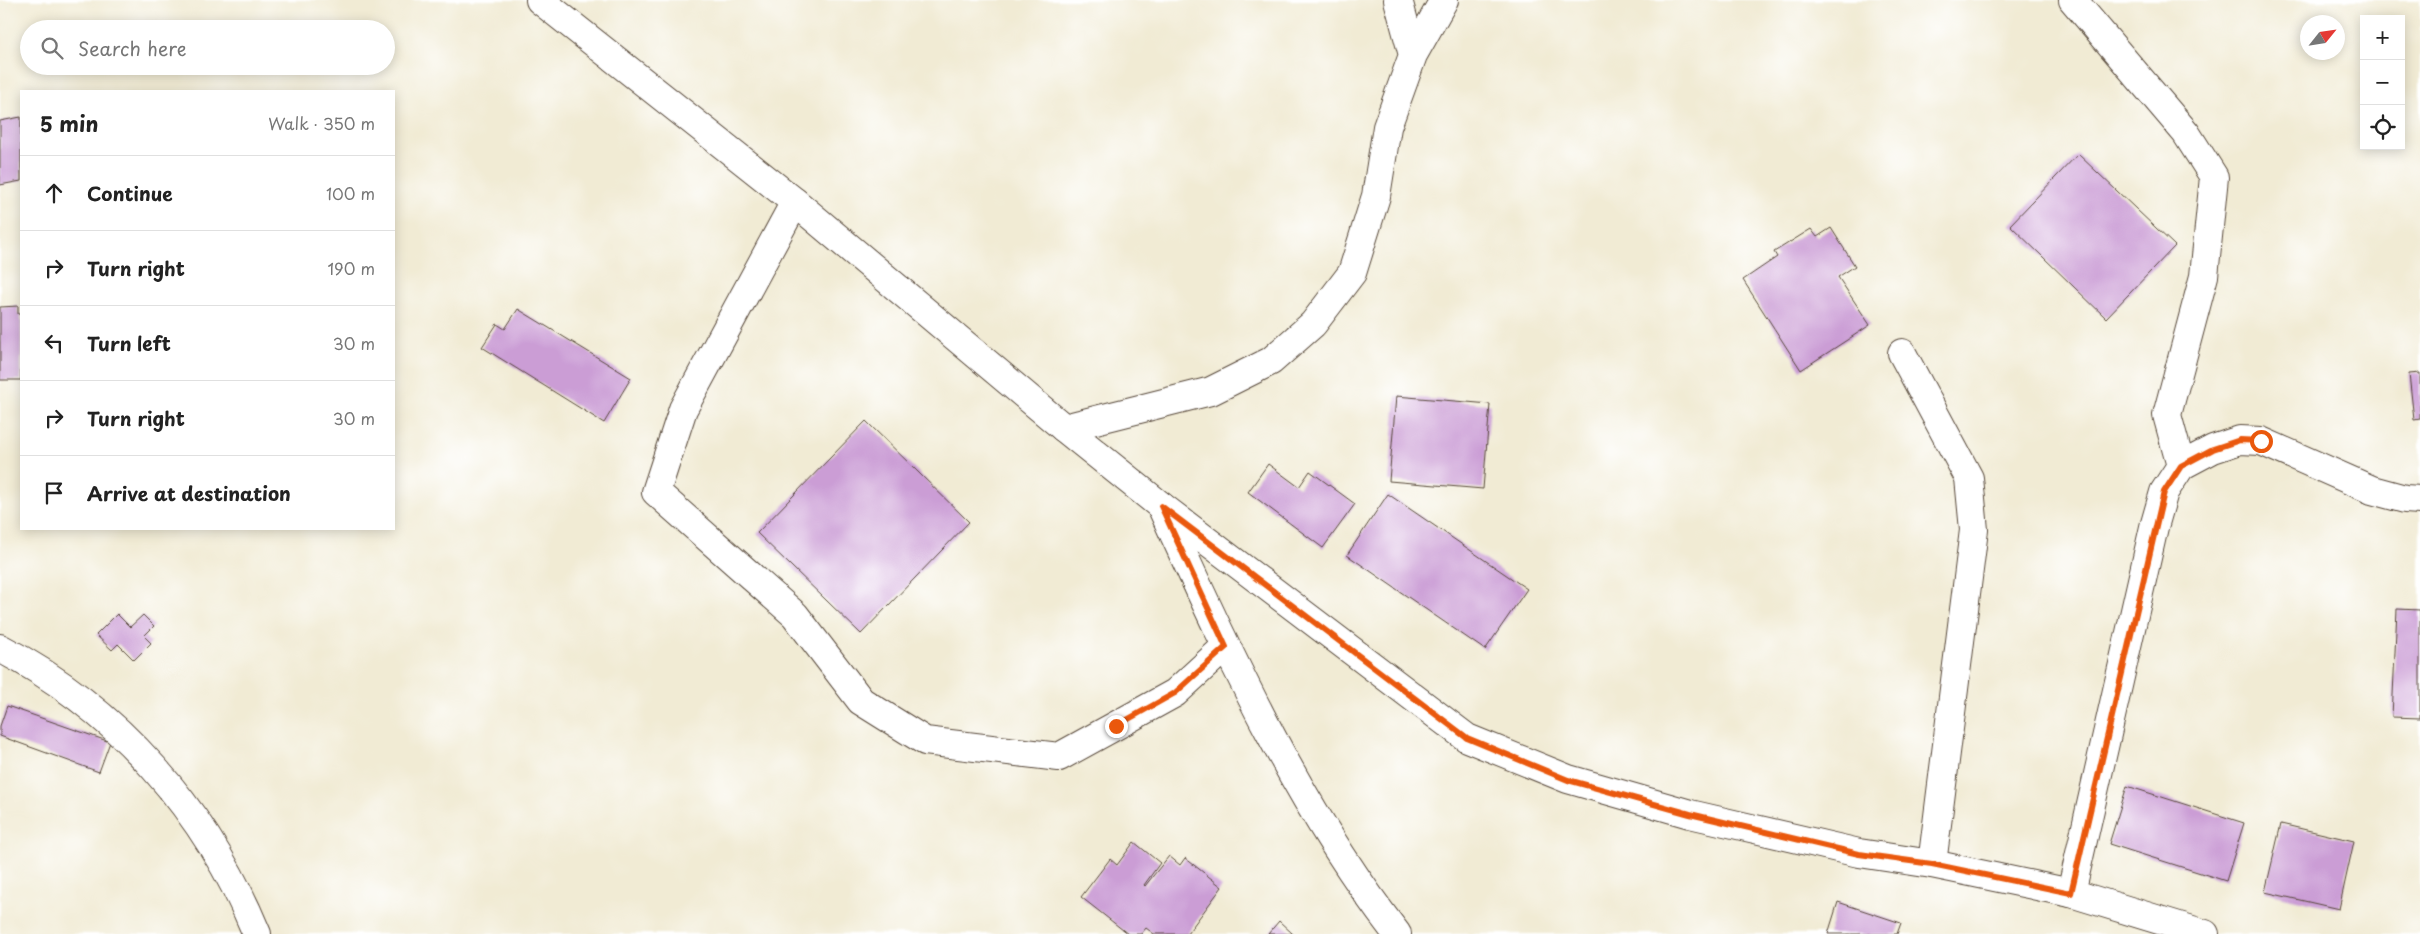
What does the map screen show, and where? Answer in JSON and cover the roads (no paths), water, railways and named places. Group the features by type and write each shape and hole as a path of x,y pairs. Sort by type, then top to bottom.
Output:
{"street":[{"path":"540,0 796,202 1064,428 1161,506 1467,738 1568,780 1690,814 1859,854 1932,864 2071,893 2206,934"},
{"path":"1398,0 1413,55"},
{"path":"1064,428 1211,391 1271,361 1314,324 1352,273 1376,196 1387,127 1413,55 1444,0"},
{"path":"2073,0 2186,133 2214,177 2204,276 2167,415 2181,466"},
{"path":"796,202 683,410 656,492 795,615 861,701 925,741 1059,757 1175,693 1226,647"},
{"path":"1902,352 1969,478 1974,530 1932,864"},
{"path":"2071,893 2154,527 2164,492 2181,466 2213,449 2240,440 2261,441 2372,490 2404,499 2420,500"},
{"path":"1161,506 1226,647 1305,798 1342,859 1397,934"},
{"path":"0,648 19,658 92,708 145,756 188,810 226,868 257,934"}]}
